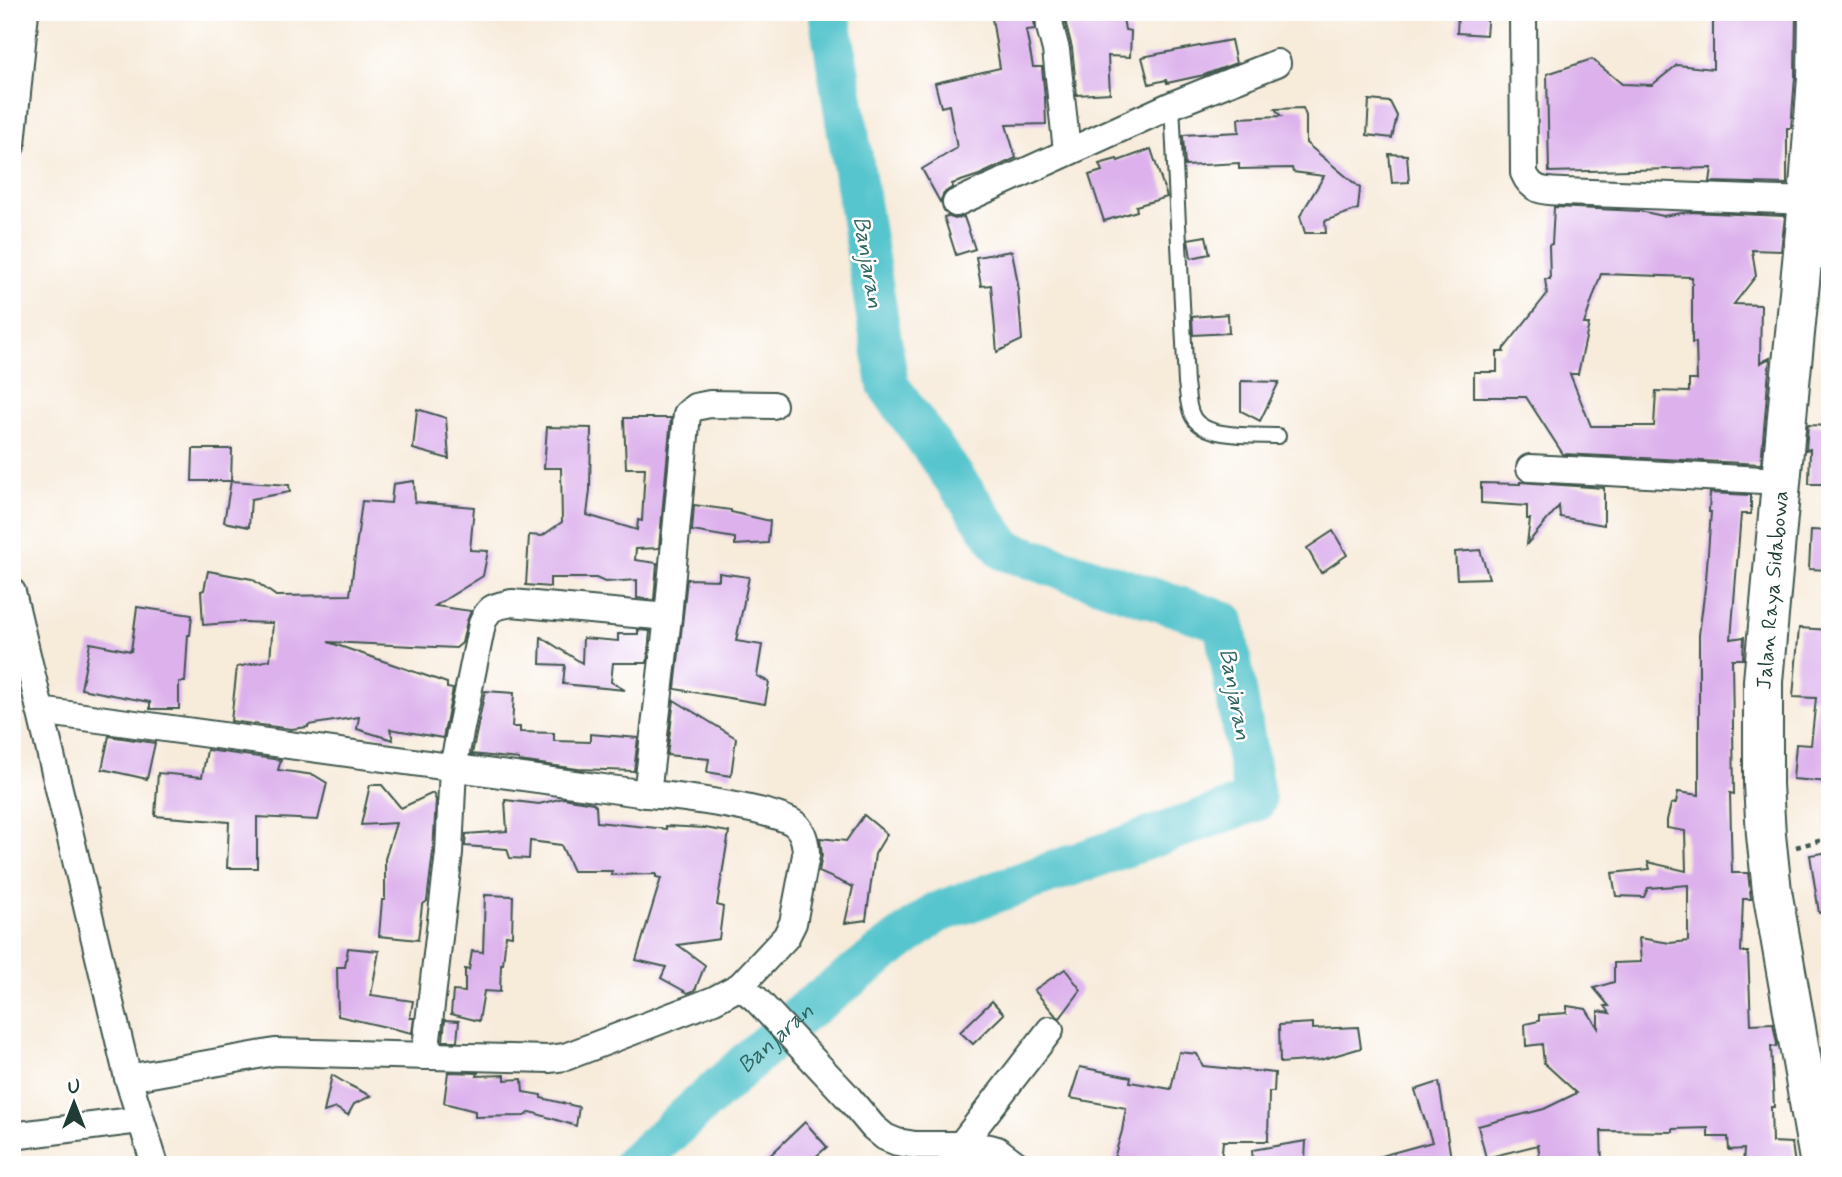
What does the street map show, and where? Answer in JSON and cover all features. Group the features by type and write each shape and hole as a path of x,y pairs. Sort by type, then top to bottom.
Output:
{"highway":[{"name":"Jalan Raya Sidabowa","path":"1818,12 1818,78 1808,201 1816,255 1774,552 1763,681 1763,785 1772,891 1820,1165"}],"street":[{"path":"12,144 26,12"},
{"path":"1049,12 1067,151"},
{"path":"1523,12 1524,173 1533,187 1563,192 1808,201"},
{"path":"956,203 1172,104 1277,63"},
{"path":"647,793 668,617 687,414 695,407 710,404 773,405"},
{"path":"1530,468 1782,481"},
{"path":"12,593 128,1078 155,1165"},
{"path":"425,1056 449,853 453,767 486,613 492,608 512,603 668,617"},
{"path":"40,711 695,799 781,817 796,824 806,846 793,923 748,992 714,1000 565,1057 549,1059 275,1052 128,1078"},
{"path":"748,992 885,1137 958,1155 997,1150 1017,1165"},
{"path":"958,1155 1050,1030"},
{"path":"12,1136 140,1120"}],"lane":[{"path":"1172,104 1186,383 1190,412 1199,425 1211,431 1278,436"}],"building":[{"path":"991,12 1033,12 1035,29 1026,30 1033,67 1042,67 1046,124 1006,125 1016,158 952,184 953,187 944,193 940,202 922,169 957,148 949,105 941,107 935,83 1000,68"},
{"path":"1065,12 1122,12 1125,30 1131,31 1130,57 1108,56 1110,93 1077,95"},
{"path":"1458,12 1488,12 1486,35 1457,33"},
{"path":"1713,12 1796,12 1795,77 1791,128 1787,128 1787,184 1710,182 1712,168 1549,172 1547,74 1592,59 1622,84 1652,85 1677,65 1713,69"},
{"path":"1231,40 1236,63 1204,75 1149,84 1142,57"},
{"path":"1369,100 1390,102 1397,116 1392,138 1367,135"},
{"path":"1303,108 1306,116 1306,143 1360,188 1358,209 1325,221 1326,233 1305,233 1300,216 1324,176 1293,172 1292,168 1239,169 1239,163 1185,166 1183,135 1239,132 1238,118 1281,116 1275,109"},
{"path":"1151,149 1167,197 1136,206 1137,211 1104,221 1089,175 1102,171 1099,164 1117,159 1118,161"},
{"path":"1389,154 1407,155 1409,182 1392,183"},
{"path":"1554,207 1640,211 1663,216 1689,212 1785,216 1781,251 1752,250 1756,276 1734,304 1761,305 1760,363 1770,358 1761,464 1563,454 1526,397 1474,397 1474,372 1497,372 1497,352 1504,352 1547,294 1545,279 1550,279 1549,245 1552,244","holes":["1601,274 1692,277 1692,343 1696,342 1697,380 1689,380 1689,392 1656,391 1654,426 1591,426 1570,374 1578,374 1589,324 1584,324"]},
{"path":"944,217 955,219 964,217 975,249 956,255"},
{"path":"1206,236 1210,254 1191,258 1188,239"},
{"path":"1012,251 1019,290 1022,340 997,352 991,285 981,286 976,257"},
{"path":"1228,314 1229,333 1193,335 1192,317"},
{"path":"1241,381 1279,382 1260,421 1241,411"},
{"path":"417,409 446,418 449,459 413,449"},
{"path":"624,418 671,418 659,548 636,549 635,560 657,563 654,600 637,598 637,580 605,582 596,578 550,578 550,587 526,585 529,535 542,536 562,522 561,468 544,468 547,427 591,428 587,515 637,530 638,520 642,521 645,468 626,468"},
{"path":"1808,425 1830,426 1830,484 1809,484 1810,449 1806,450"},
{"path":"193,449 232,449 231,481 192,481"},
{"path":"231,481 289,485 290,492 251,499 249,527 224,522"},
{"path":"414,481 415,502 474,507 470,550 488,551 483,576 435,606 471,611 462,643 456,648 328,642 447,683 447,688 453,689 443,738 390,729 393,740 357,729 359,717 291,729 231,721 237,667 270,660 273,623 203,625 201,591 204,590 208,571 252,579 276,596 350,595 362,501 391,503 393,484"},
{"path":"1520,482 1604,488 1604,525 1560,517 1559,506 1527,544 1530,519 1527,519 1527,506 1481,503 1481,483"},
{"path":"1710,493 1751,495 1751,514 1741,514 1731,639 1744,637 1743,659 1732,659 1732,873 1748,873 1751,899 1743,899 1741,952 1748,952 1751,1024 1773,1023 1777,1044 1776,1047 1771,1046 1774,1107 1771,1107 1772,1142 1792,1143 1795,1165 1743,1165 1744,1149 1729,1150 1728,1137 1708,1137 1708,1128 1673,1129 1673,1132 1601,1131 1602,1165 1541,1165 1538,1145 1486,1158 1478,1126 1544,1109 1577,1093 1544,1063 1542,1044 1526,1046 1525,1024 1539,1021 1539,1015 1567,1013 1567,1006 1586,1009 1598,1028 1598,1011 1610,1013 1605,1006 1609,1006 1594,988 1614,982 1614,963 1641,962 1639,938 1670,943 1688,941 1688,885 1648,888 1644,897 1616,896 1612,873 1650,869 1648,862 1686,871 1685,831 1667,828 1667,820 1671,804 1676,803 1678,792 1699,795 1699,635 1706,580"},
{"path":"694,505 731,510 770,521 768,543 735,545 735,538 692,531"},
{"path":"1811,530 1830,531 1830,570 1809,569"},
{"path":"1333,531 1347,555 1321,573 1307,548"},
{"path":"1480,550 1489,578 1457,579 1455,552"},
{"path":"719,573 749,577 736,641 762,645 757,676 769,682 765,704 675,689 687,579 719,580"},
{"path":"137,607 192,615 185,682 179,682 179,709 150,709 150,702 81,689 90,643 131,651"},
{"path":"1799,628 1830,630 1830,782 1793,779 1796,744 1811,745 1816,698 1793,697"},
{"path":"638,630 650,631 647,663 613,663 611,682 625,690 563,684 565,665 540,664 541,637 582,663 583,638 618,641 618,634 638,634"},
{"path":"485,691 514,693 512,727 520,727 520,732 554,733 554,741 590,742 590,734 638,738 634,771 578,769 472,754"},
{"path":"674,700 736,738 731,776 707,772 709,759 667,755"},
{"path":"109,736 155,743 147,779 102,769"},
{"path":"207,750 281,760 278,770 314,775 327,783 318,820 257,817 257,868 227,868 229,822 155,816 158,773 202,777"},
{"path":"370,785 382,785 401,808 433,793 436,800 427,901 422,905 418,940 379,936 382,900 385,900 385,859 396,823 361,825"},
{"path":"563,798 593,803 596,806 597,822 666,829 666,826 705,828 729,832 717,905 723,907 719,939 678,945 705,965 695,990 688,993 661,978 666,967 636,960 661,878 656,877 656,874 611,875 612,871 573,871 561,845 530,841 529,859 510,858 507,849 465,846 466,834 507,831 505,800 539,804"},
{"path":"864,815 887,834 875,854 866,920 845,923 853,887 819,872 822,855 820,838 846,841"},
{"path":"1830,852 1830,912 1819,913 1810,855"},
{"path":"485,895 513,896 512,936 506,935 500,992 484,991 479,1021 451,1014 453,991 465,992 465,969 469,970 472,951 483,952"},
{"path":"348,948 379,951 371,995 413,1001 410,1018 414,1018 412,1033 338,1016 337,967 345,967"},
{"path":"1065,969 1081,990 1060,1018 1034,990"},
{"path":"992,1001 1004,1014 973,1044 960,1032"},
{"path":"445,1020 459,1021 457,1041 443,1041"},
{"path":"1313,1023 1313,1029 1358,1027 1361,1048 1320,1060 1280,1063 1279,1025"},
{"path":"1179,1052 1197,1054 1203,1066 1275,1073 1274,1092 1269,1092 1268,1141 1223,1141 1221,1161 1190,1158 1188,1165 1112,1165 1126,1108 1070,1098 1080,1067 1131,1077 1130,1082 1171,1089"},
{"path":"448,1072 478,1073 477,1076 505,1075 505,1080 522,1079 523,1092 579,1107 576,1126 531,1112 524,1116 475,1117 475,1111 444,1103"},
{"path":"332,1075 371,1096 354,1104 348,1115 336,1108 324,1112"},
{"path":"1439,1082 1452,1165 1371,1165 1370,1159 1432,1142 1415,1090"},
{"path":"805,1122 827,1147 806,1165 760,1165"},
{"path":"1306,1141 1305,1160 1253,1162 1252,1150"}],"waterway":[{"name":"Banjaran","path":"633,1165 801,1014 936,913 1255,801 1224,622 1005,550 888,385 829,12"}]}
